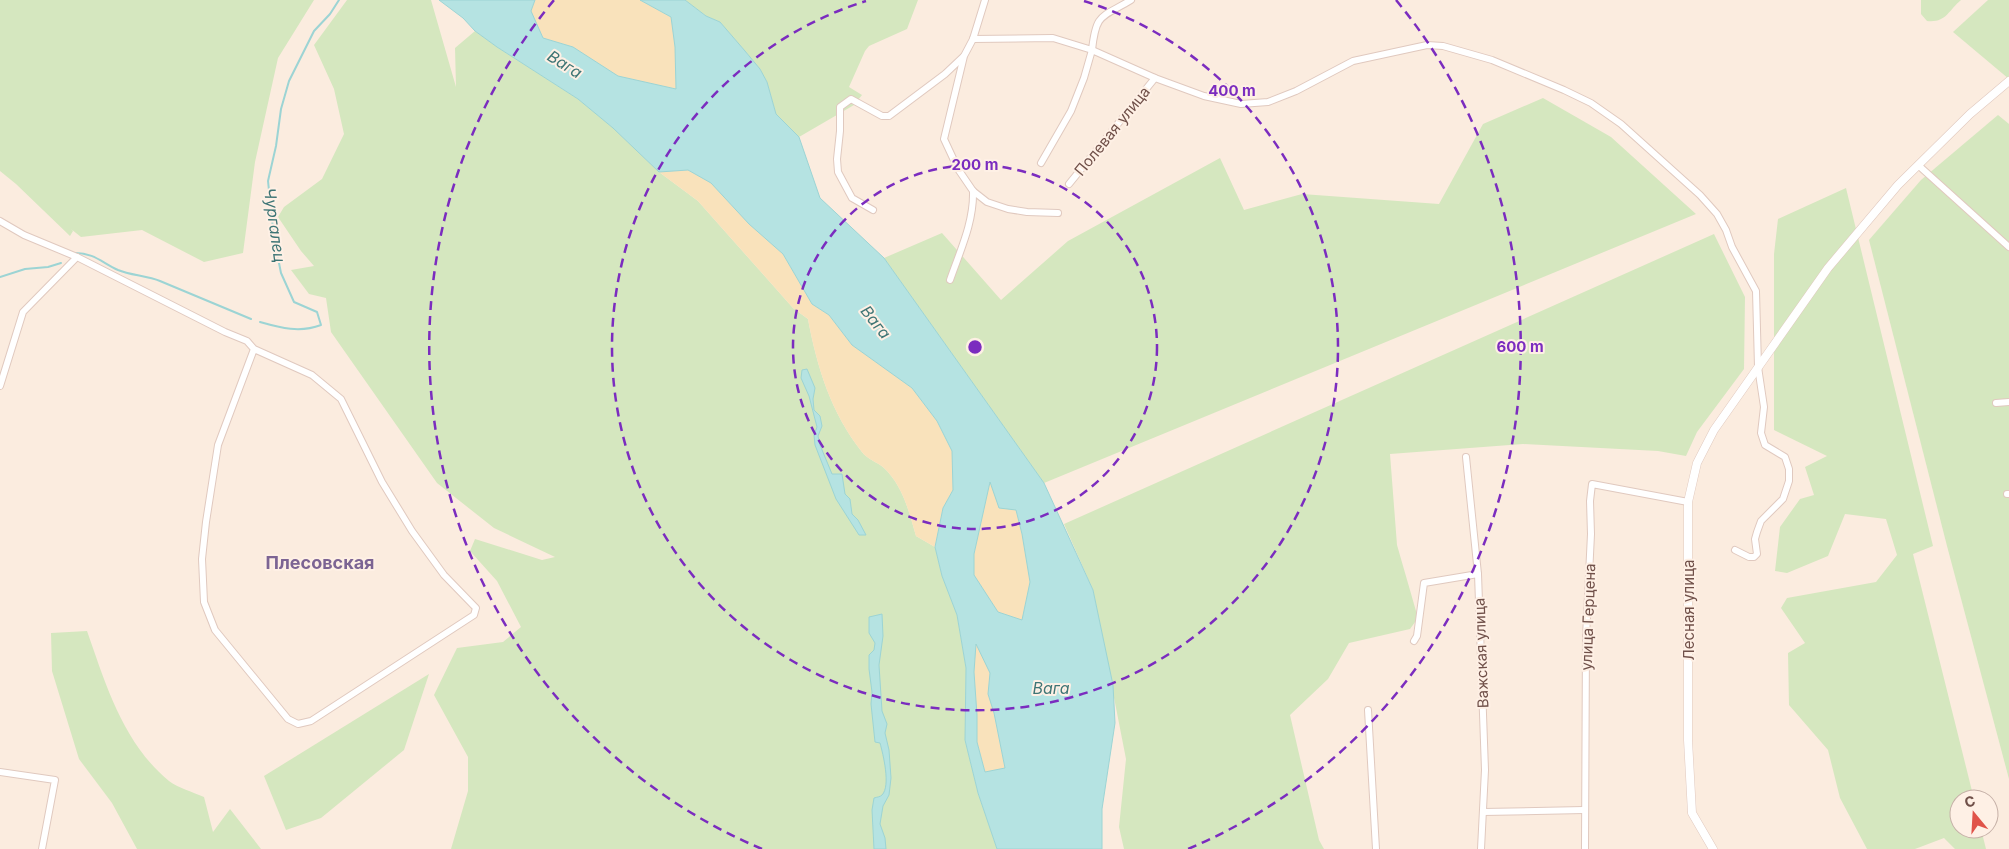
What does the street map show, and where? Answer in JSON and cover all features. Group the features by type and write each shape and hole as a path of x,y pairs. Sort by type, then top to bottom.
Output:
{"street":[{"path":"985,0 973,39 964,56 944,139 958,169 973,191 987,202 1008,209 1027,212 1058,213"},
{"path":"1041,163 1071,111 1084,78 1092,50 1094,28 1099,19 1131,0"},
{"path":"973,39 1053,38 1092,50 1156,78 1204,96 1241,104 1268,102 1296,91 1353,61 1427,45 1444,46 1492,60 1591,103 1621,124 1700,195 1717,214 1756,291 1758,367 1764,407 1761,433 1765,445 1785,457 1789,469 1788,481 1783,499 1762,521 1755,539 1757,554 1754,557 1748,557 1734,550"},
{"path":"873,210 852,198 838,172 840,107 851,99 882,116 889,116 945,74 964,56"},
{"name":"Полевая улица","path":"1069,184 1156,78"},
{"name":"Лесная улица","path":"1713,849 1692,813 1688,740 1688,502 1697,463 1704,446 1714,430 1828,268 1898,185 1970,114 2009,81"},
{"path":"1918,165 2009,248"},
{"path":"950,280 971,221 974,206 973,191"},
{"path":"0,221 24,236 77,257 198,319 247,341 254,349 312,375 341,399 382,482 412,531 444,575 476,608 474,615 398,665 311,721 298,724 288,719 214,630 204,602 202,559 218,445 254,349"},
{"path":"0,386 23,312 77,257"},
{"path":"1996,403 2009,402"},
{"name":"Важская улица","path":"1466,457 1478,574 1485,770 1481,849"},
{"name":"улица Герцена","path":"1584,849 1586,637 1592,484 1688,502"},
{"path":"1414,641 1417,636 1424,583 1478,574"},
{"path":"1368,710 1376,849"},
{"path":"0,772 55,780 42,849"},
{"path":"1482,812 1584,810"}],"green space":[{"path":"0,0 314,0 278,58 255,162 243,253 204,262 142,230 81,237 71,229 73,231 70,236 0,171"},
{"path":"347,0 431,0 456,87 455,48 475,31 578,99 613,128 659,172 698,201 793,308 808,319 821,372 842,422 864,454 883,467 896,482 904,499 916,536 935,547 942,576 957,615 966,668 965,740 978,793 997,849 451,849 468,791 468,757 434,695 457,648 503,642 521,627 497,581 470,551 475,539 542,560 555,557 494,528 437,483 331,332 326,298 309,294 291,270 314,266 301,251 278,217 284,207 322,179 344,134 334,89 314,45"},
{"path":"685,0 918,0 907,29 869,46 865,51 849,87 862,95 854,105 799,137 776,114 767,82 760,69 720,22 706,16"},
{"path":"1921,0 1961,0 1943,18 1927,21 1921,14"},
{"path":"1988,0 2009,0 2009,79 1953,32"},
{"path":"1543,98 1611,137 1696,214 1044,483 884,258 942,233 1001,300 1068,241 1220,158 1244,210 1302,194 1439,204 1483,124"},
{"path":"1998,115 2009,124 2009,779 1869,240 1921,180"},
{"path":"1846,188 1933,546 1913,554 1972,789 1949,789 1949,839 1984,839 1986,849 1955,849 1944,838 1915,849 1867,849 1840,798 1828,750 1789,705 1788,653 1805,643 1781,608 1787,598 1876,582 1897,555 1886,519 1845,514 1828,556 1787,573 1775,571 1780,527 1800,499 1814,495 1805,467 1827,456 1774,430 1774,254 1778,219"},
{"path":"1714,234 1745,297 1744,369 1697,432 1686,456 1658,451 1523,444 1390,454 1397,545 1418,618 1410,629 1349,643 1328,679 1290,715 1319,840 1324,849 1124,849 1119,827 1126,759 1093,590 1064,524"},
{"path":"87,631 109,692 139,749 169,781 204,797 213,832 230,809 261,849 137,849 112,803 79,759 52,671 51,633"},
{"path":"429,674 404,750 321,818 286,830 264,776"}],"sand":[{"path":"535,0 640,0 671,17 675,47 676,89 618,76 573,47 543,38 531,11"},
{"path":"688,170 711,183 749,224 783,254 812,304 829,315 852,345 912,388 937,421 952,451 953,490 943,508 935,547 916,536 904,499 896,482 883,467 864,454 842,422 821,372 808,319 793,308 698,201 659,172"},
{"path":"990,481 1016,510 1022,534 1030,582 1022,621 998,612 974,575 974,554"},
{"path":"976,643 990,673 988,694 994,713 1005,768 985,772 977,742 974,672"}],"water":[{"name":"Вага","path":"439,0 535,0 531,11 543,38 573,47 618,76 676,89 675,47 671,17 640,0 685,0 706,16 720,22 760,69 767,82 776,114 799,137 820,198 884,258 1044,483 1093,590 1113,685 1115,723 1102,809 1102,849 997,849 978,793 965,740 966,668 957,615 942,576 935,547 943,508 953,490 952,451 937,421 912,388 852,345 829,315 812,304 783,254 749,224 711,183 688,170 659,172 613,128 578,99 497,47 475,31 463,18","holes":["990,482 999,508 1016,510 1022,534 1030,582 1022,620 998,612 974,575 974,554","976,644 990,673 988,694 994,713 1005,768 985,772 977,742 974,672"]},
{"path":"807,369 815,388 814,410 820,416 822,426 818,436 820,445 832,474 842,474 845,494 850,499 852,514 858,520 866,535 859,535 836,499 815,445 814,435 817,427 809,396 801,378 802,370"},
{"path":"882,614 883,636 879,665 882,711 887,724 885,733 889,750 891,778 889,795 883,806 880,824 885,838 886,849 874,849 872,810 874,798 881,796 885,791 886,777 880,743 875,742 869,655 874,650 875,643 869,633 869,617"}],"waterway":[{"name":"Чургалец","path":"260,322 283,328 298,329 321,325 317,312 294,302 281,273 274,238 268,181 276,146 281,109 289,81 314,31 330,14 339,0"},
{"name":"Чургалец","path":"75,253 92,256 123,272 160,281 251,319"},
{"name":"Чургалец","path":"0,277 25,269 48,267 61,263"}],"district":[{"name":"Плесовская","path":"320,562"}]}
